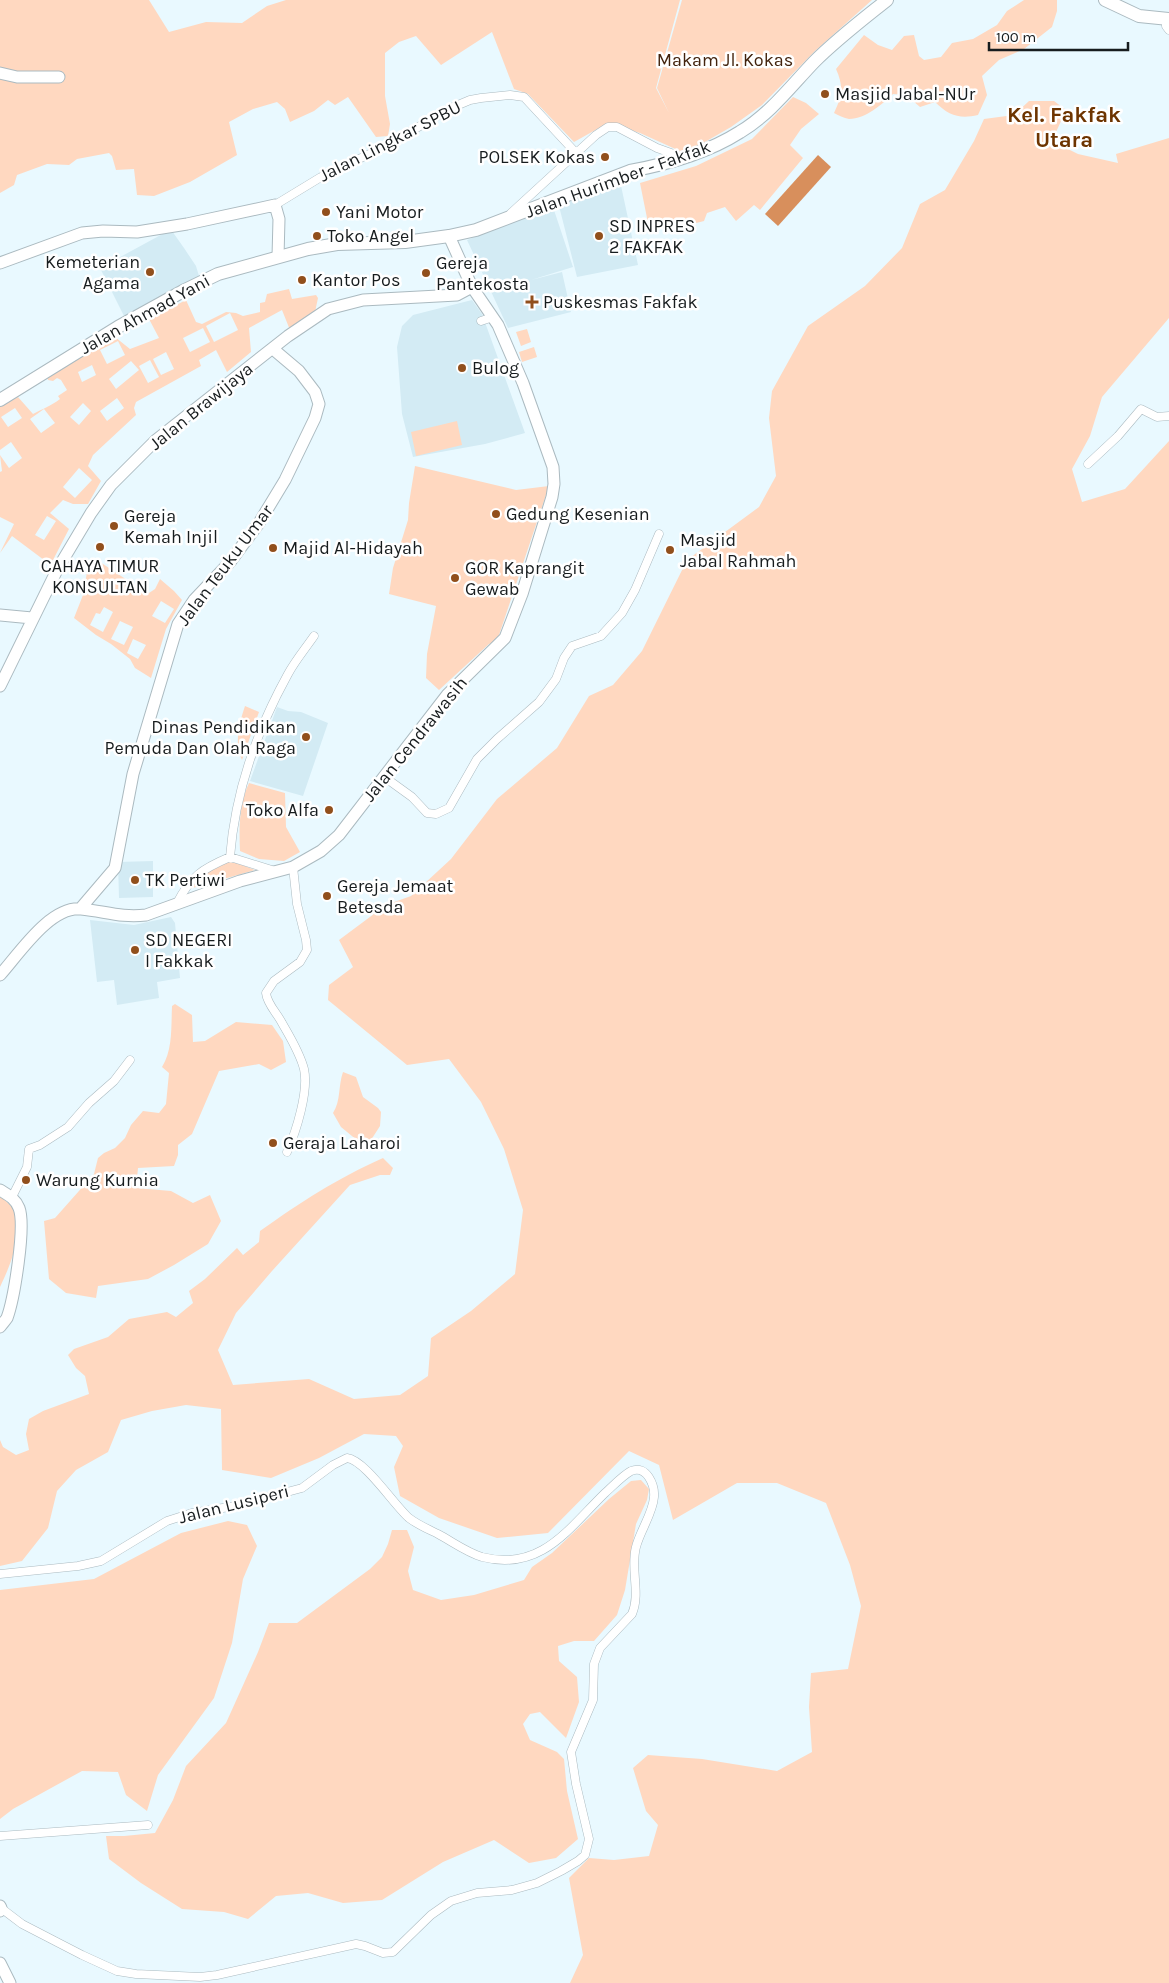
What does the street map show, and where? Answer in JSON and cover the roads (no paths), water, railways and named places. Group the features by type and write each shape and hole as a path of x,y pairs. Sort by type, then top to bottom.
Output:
{"main road":[{"name":"Jalan Hurimber - Fakfak","path":"449,236 476,230 630,172 684,158 741,132 768,110 829,47 887,0"},
{"path":"1105,0 1139,16 1168,23"},
{"path":"0,73 17,77 59,77"},
{"path":"0,263 82,233 103,231 137,232 187,224 275,204 280,219 278,257"},
{"name":"Jalan Ahmad Yani","path":"0,400 118,327 210,277 278,257 337,244 404,242 449,236"},
{"name":"Jalan Cendrawasih","path":"0,975 41,928 60,913 80,909 131,917 146,915 240,881 293,867 321,851 340,835 383,776 447,695 505,638 522,594 552,497 554,484 553,466 523,383 493,317 472,287 449,236"},
{"name":"Jalan Brawijaya","path":"0,686 57,570 86,521 111,485 156,440 288,336 328,310 346,303 384,298 449,296 464,293 472,287"},
{"name":"Jalan Teuku Umar","path":"80,909 115,868 132,774 178,624 194,600 230,562 259,523 285,480 315,418 319,404 315,392 298,371 273,349"},
{"path":"0,615 32,618"},
{"path":"0,1190 12,1197 20,1213 20,1241 12,1299 6,1319 0,1327"},
{"path":"0,1963 10,1983"}],"street":[{"name":"Jalan Lingkar SPBU","path":"275,204 321,177 382,148 451,108 470,100 490,96 510,95 524,97 576,153"},
{"path":"504,220 576,153 604,130 618,127 657,148 684,158"},
{"path":"481,321 493,317"},
{"path":"1088,464 1118,436 1141,409 1160,418 1169,416"},
{"path":"383,776 412,797 428,813 436,814 449,808 477,759 497,738 539,702 556,679 564,658 572,646 601,636 622,613 635,590 659,534"},
{"path":"230,857 235,813 258,739 288,673 314,636"},
{"path":"177,903 188,883 198,872 230,857 277,871"},
{"path":"288,1152 299,1117 305,1080 304,1069 285,1028 267,1001 266,993 274,981 300,962 307,950 297,904 293,867"},
{"path":"12,1197 27,1167 29,1149 40,1145 68,1127 89,1103 114,1081 130,1060"},
{"name":"Jalan Lusiperi","path":"0,1574 78,1566 101,1561 167,1521 192,1513 235,1506 302,1488 333,1465 347,1458 354,1460 368,1472 402,1511 417,1524 470,1553 504,1560 525,1558 556,1542 618,1481 631,1471 644,1472 653,1482 653,1505 636,1548 634,1576 635,1609 600,1648 594,1664 593,1700 571,1752 576,1784 589,1839 584,1855 578,1861 561,1872 529,1885 512,1890 477,1893 451,1901 431,1915 393,1952 383,1953 356,1944 237,1972 200,1977 136,1974 116,1970 22,1924 0,1908"},
{"path":"0,1836 148,1825"}],"place":[{"name":"Masjid Jabal-NUr","path":"825,94"},
{"name":"POLSEK Kokas","path":"605,157"},
{"name":"Yani Motor","path":"326,212"},
{"name":"Toko Angel","path":"317,236"},
{"name":"SD INPRES 2 FAKFAK","path":"599,236"},
{"name":"Kemeterian Agama","path":"150,272"},
{"name":"Gereja Pantekosta","path":"426,273"},
{"name":"Kantor Pos","path":"302,280"},
{"name":"Puskesmas Fakfak","path":"532,302"},
{"name":"Bulog","path":"462,368"},
{"name":"Gedung Kesenian","path":"496,514"},
{"name":"Gereja Kemah Injil","path":"114,526"},
{"name":"CAHAYA TIMUR KONSULTAN","path":"100,547"},
{"name":"Majid Al-Hidayah","path":"273,548"},
{"name":"Masjid Jabal Rahmah","path":"670,550"},
{"name":"GOR Kaprangit Gewab","path":"455,578"},
{"name":"Dinas Pendidikan Pemuda Dan Olah Raga","path":"306,737"},
{"name":"Toko Alfa","path":"329,810"},
{"name":"TK Pertiwi","path":"135,880"},
{"name":"Gereja Jemaat Betesda","path":"327,896"},
{"name":"SD NEGERI I Fakkak","path":"135,950"},
{"name":"Geraja Laharoi","path":"273,1143"},
{"name":"Warung Kurnia","path":"26,1180"}],"district":[{"name":"Kel. Fakfak Utara","path":"1064,126"}],"park label":[{"name":"Makam Jl. Kokas","path":"725,60"}]}
